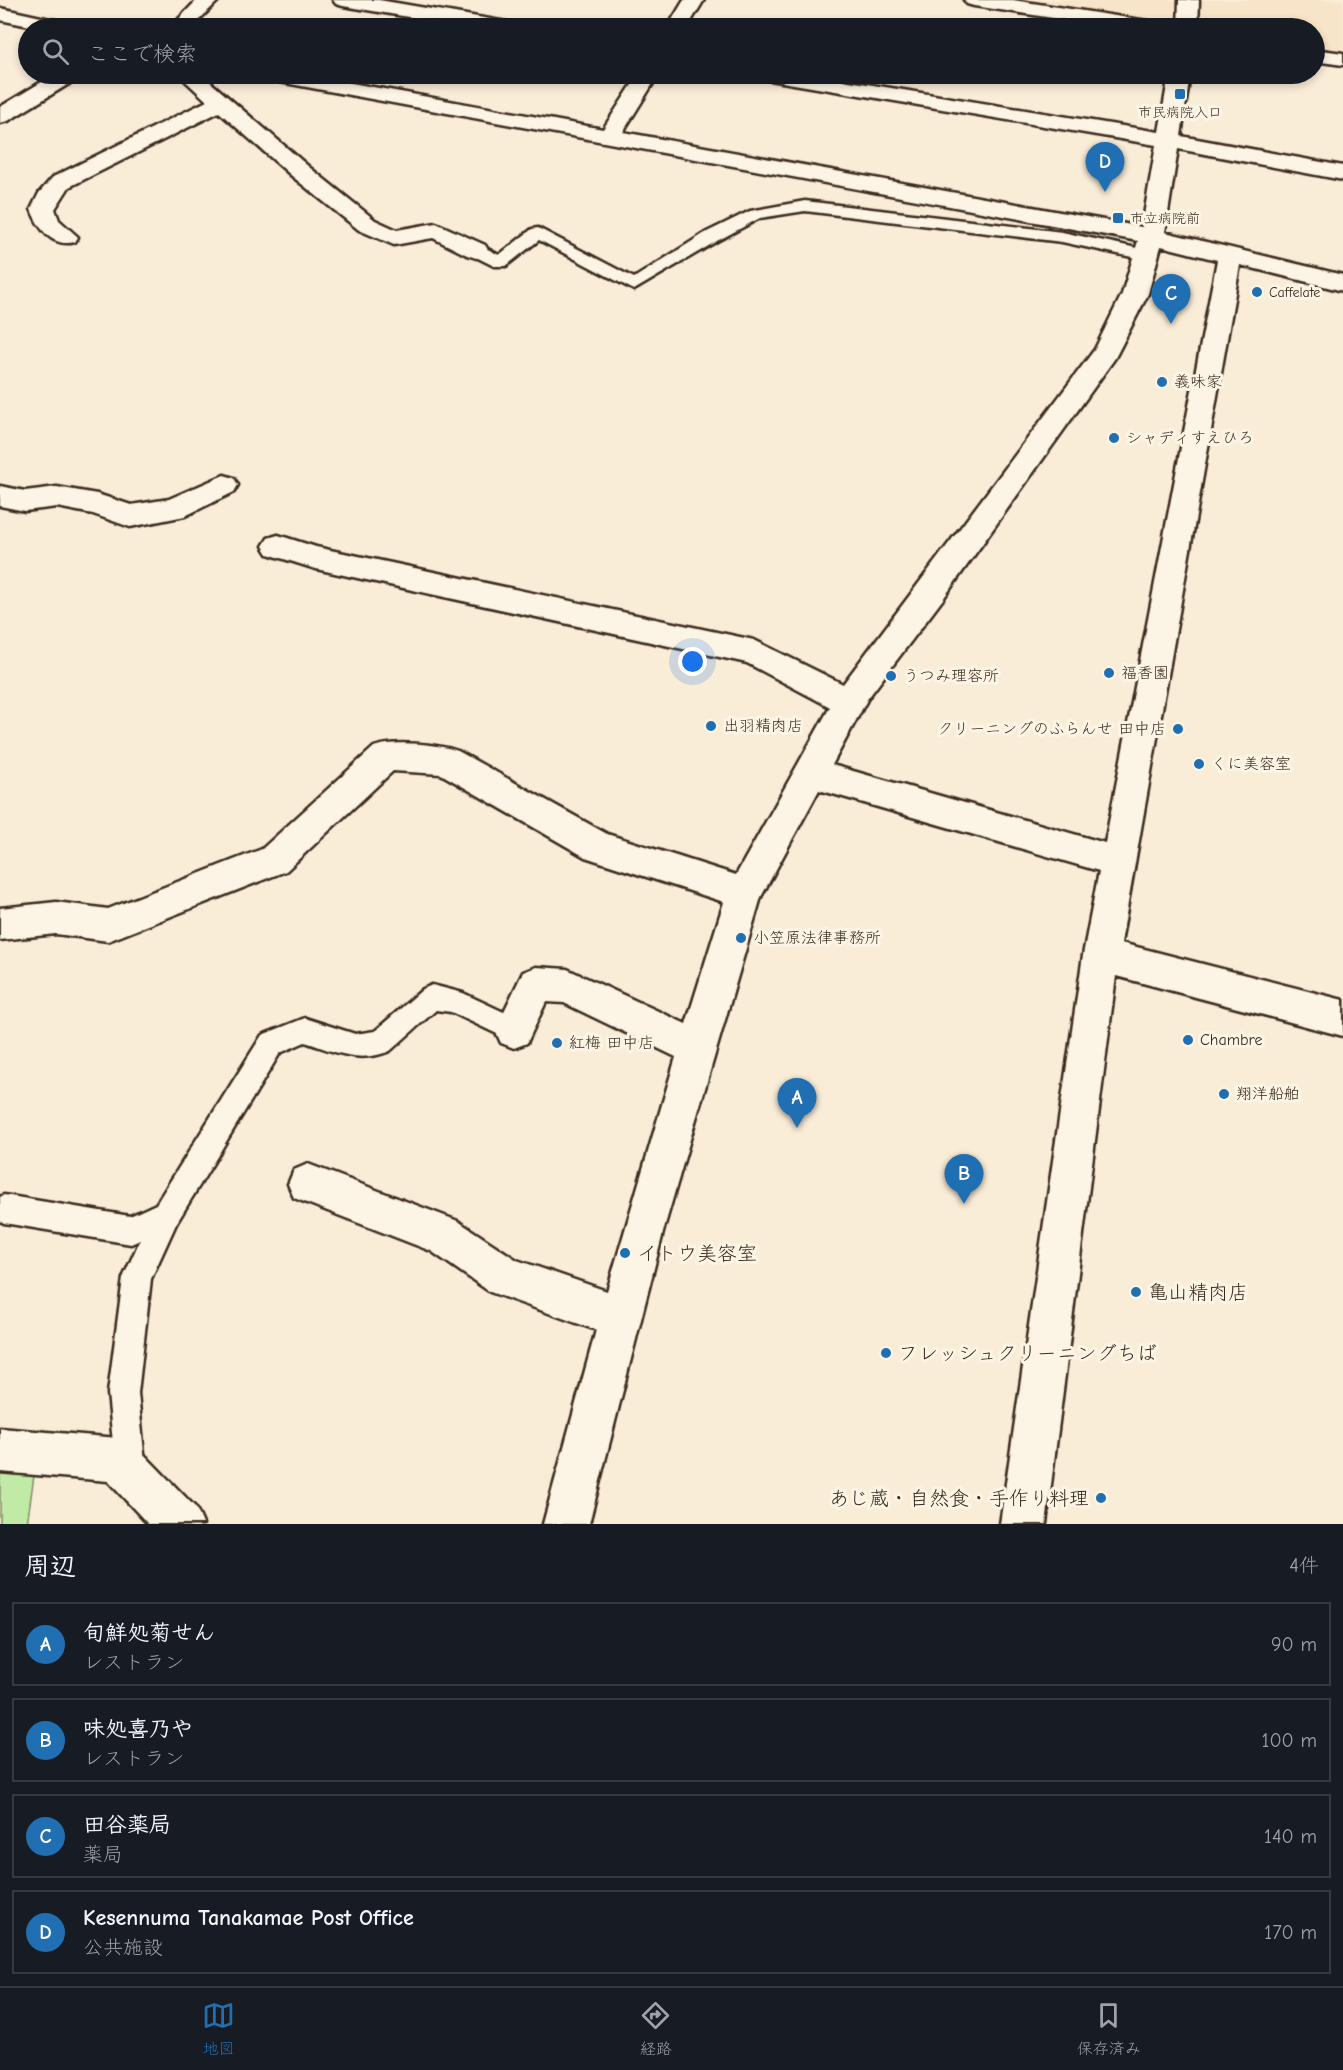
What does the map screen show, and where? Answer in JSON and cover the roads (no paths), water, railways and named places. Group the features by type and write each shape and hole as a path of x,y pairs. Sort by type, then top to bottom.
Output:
{"street":[{"path":"190,18 209,0"},
{"path":"343,0 445,18"},
{"path":"452,18 466,0"},
{"path":"683,18 694,0"},
{"path":"974,0 1090,18"},
{"path":"1188,18 1189,0"},
{"path":"0,14 19,18"},
{"path":"1325,57 1343,60"},
{"path":"0,116 53,84"},
{"path":"200,84 301,172 367,225 394,238 436,230 476,250"},
{"path":"323,84 609,137 1149,245 1230,255 1343,283"},
{"path":"609,137 643,84"},
{"path":"830,84 1167,140 1343,173"},
{"path":"566,1524 621,1317 744,893 857,688 932,591 1106,352 1135,294 1149,245 1178,84"},
{"path":"66,237 48,223 43,209 51,193 61,182 221,102"},
{"path":"1023,1524 1101,955 1230,255"},
{"path":"0,496 25,501 57,497 97,504 130,516 175,510 224,485"},
{"path":"278,546 316,558 754,652 849,702"},
{"path":"0,924 56,918 108,925 274,860 386,757 446,761 597,846 744,893"},
{"path":"810,773 1119,862"},
{"path":"1101,955 1343,1018"},
{"path":"514,1030 536,984 567,986 698,1048"},
{"path":"308,1184 444,1235 505,1277 621,1317"},
{"path":"0,1450 118,1460 180,1524"}],"lane":[{"path":"476,250 500,262 538,233 634,285 711,237 756,214 805,206 1062,237 1149,245"},
{"path":"131,1474 123,1393 137,1278 166,1214 271,1044 305,1030 355,1046 381,1042 432,997 454,1001 514,1030"},
{"path":"4,1209 130,1230 166,1214"}],"place":[{"name":"市民病院入口","path":"1180,94"},
{"name":"Kesennuma Tanakamae Post Office","path":"1105,192"},
{"name":"市立病院前","path":"1118,218"},
{"name":"Caffelate","path":"1257,292"},
{"name":"田谷薬局","path":"1171,324"},
{"name":"義味家","path":"1162,382"},
{"name":"シャディすえひろ","path":"1114,438"},
{"name":"福香園","path":"1109,673"},
{"name":"うつみ理容所","path":"891,676"},
{"name":"出羽精肉店","path":"711,726"},
{"name":"クリーニングのふらんせ 田中店","path":"1178,729"},
{"name":"くに美容室","path":"1199,764"},
{"name":"小笠原法律事務所","path":"741,938"},
{"name":"Chambre","path":"1188,1040"},
{"name":"紅梅 田中店","path":"557,1043"},
{"name":"翔洋船舶","path":"1224,1094"},
{"name":"旬鮮処菊せん","path":"797,1128"},
{"name":"味処喜乃や","path":"964,1204"},
{"name":"イトウ美容室","path":"625,1253"},
{"name":"亀山精肉店","path":"1136,1292"},
{"name":"フレッシュクリーニングちば","path":"886,1353"},
{"name":"あじ蔵・自然食・手作り料理","path":"1101,1498"}]}
